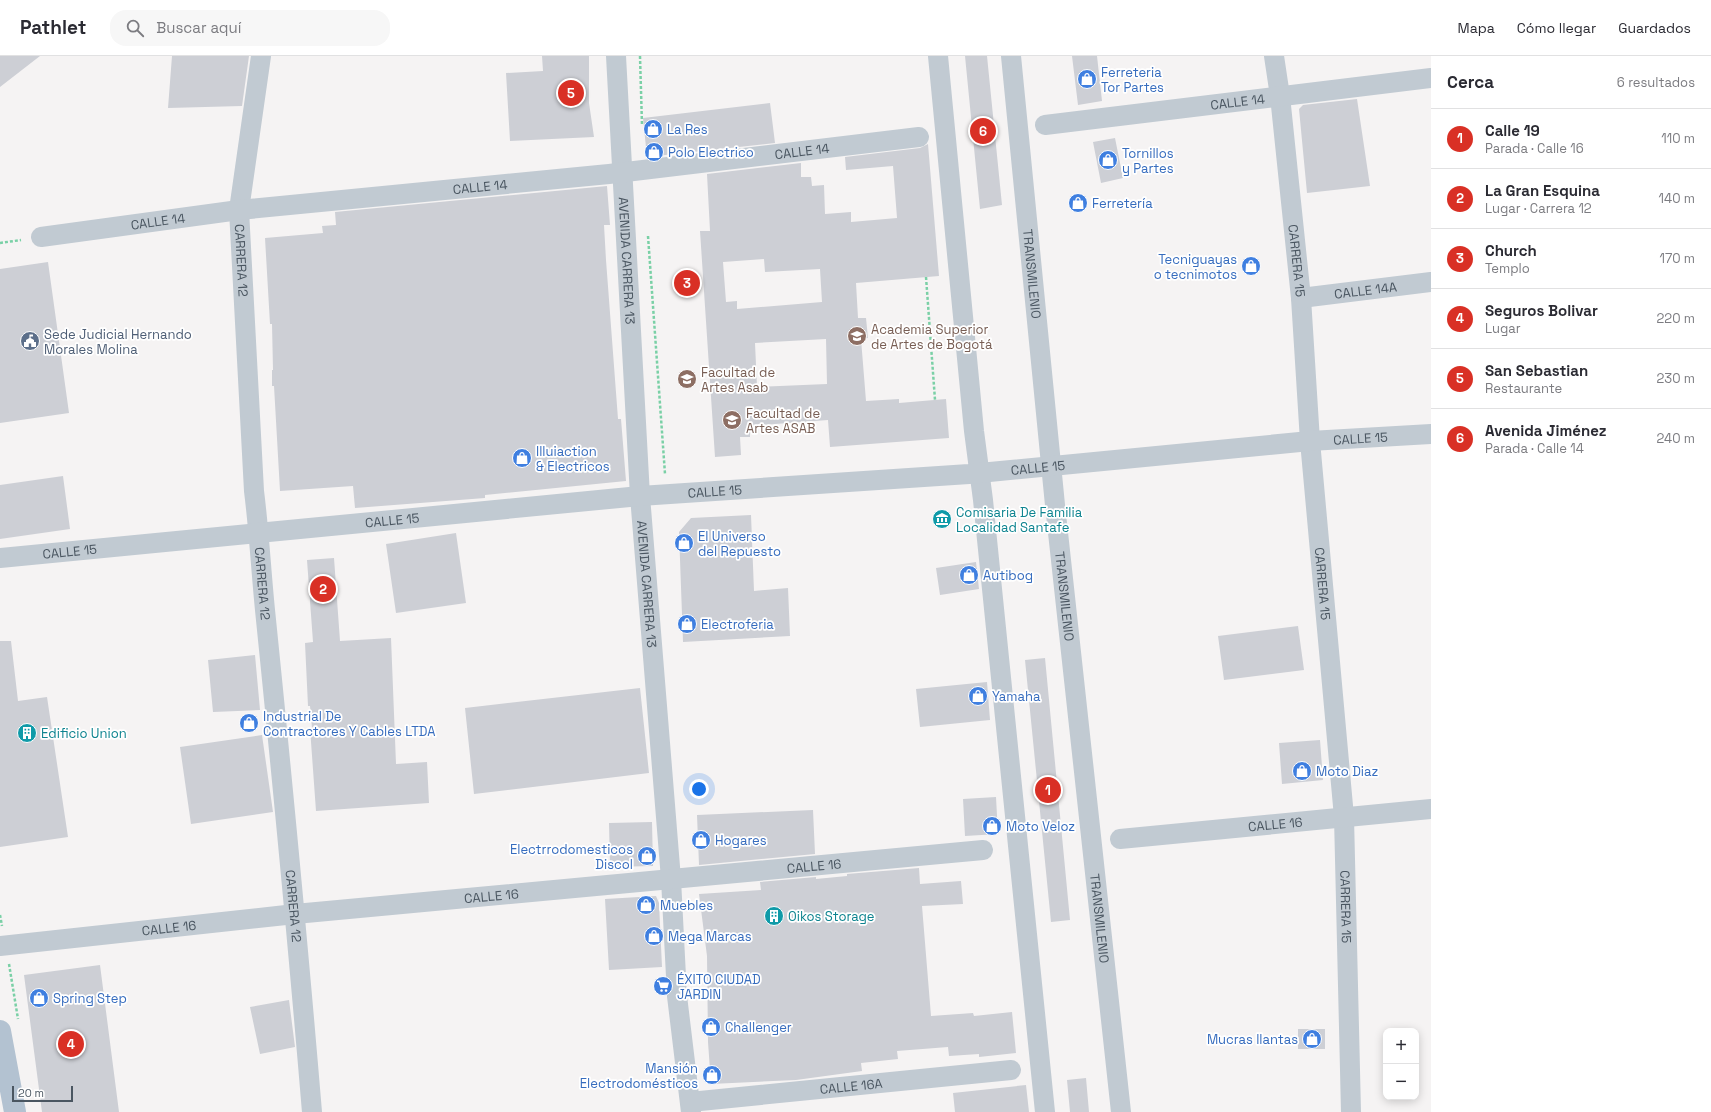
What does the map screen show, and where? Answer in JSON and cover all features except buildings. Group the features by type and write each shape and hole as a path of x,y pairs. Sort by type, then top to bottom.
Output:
{"main road":[{"path":"9,1026 14,1112"}],"street":[{"name":"CARRERA 12","path":"261,56 239,210 254,491 295,914 312,1112"},
{"name":"AVENIDA CARRERA 13","path":"616,56 640,496 671,879 677,996 690,1107"},
{"path":"938,56 1045,1112"},
{"name":"TRANSMILENIO","path":"1012,56 1051,467 1121,1112"},
{"name":"CARRERA 15","path":"1274,56 1280,96 1301,298 1310,442 1344,817 1351,1112"},
{"name":"CALLE 14","path":"1045,125 1431,78"},
{"name":"CALLE 14","path":"41,237 239,210 623,172 919,137"},
{"name":"CALLE 14A","path":"1301,298 1431,282"},
{"name":"CALLE 15","path":"0,558 640,496 980,473 1310,442 1431,434"},
{"name":"CALLE 16","path":"1120,839 1431,809"},
{"name":"CALLE 16","path":"3,946 295,914 983,850"},
{"name":"CALLE 16A","path":"690,1107 1012,1070"}],"path":[{"path":"640,56 642,132"},
{"path":"648,231 667,495"},
{"path":"926,277 935,400"},
{"path":"0,914 9,1026"}],"place":[{"name":"Ferreteria Tor Partes","path":"1087,79"},
{"name":"San Sebastian","path":"571,93"},
{"name":"La Res","path":"653,129"},
{"name":"Avenida Jiménez","path":"983,131"},
{"name":"Polo Electrico","path":"654,152"},
{"name":"Tornillos y Partes","path":"1108,160"},
{"name":"Ferretería","path":"1078,203"},
{"name":"Tecniguayas o tecnimotos","path":"1251,266"},
{"name":"Church","path":"687,283"},
{"name":"Academia Superior de Artes de Bogotá","path":"857,336"},
{"name":"Sede Judicial Hernando Morales Molina","path":"30,341"},
{"name":"Facultad de Artes Asab","path":"687,379"},
{"name":"Facultad de Artes ASAB","path":"732,420"},
{"name":"Illuiaction & Electricos","path":"522,458"},
{"name":"Comisaria De Familia Localidad Santafe","path":"942,519"},
{"name":"El Universo del Repuesto","path":"684,543"},
{"name":"Autibog","path":"969,575"},
{"name":"La Gran Esquina","path":"323,589"},
{"name":"Electroferia","path":"687,624"},
{"name":"Yamaha","path":"978,696"},
{"name":"Industrial De Contractores Y Cables LTDA","path":"249,723"},
{"name":"Edificio Union","path":"27,733"},
{"name":"Moto Diaz","path":"1302,771"},
{"name":"Calle 19","path":"1048,790"},
{"name":"Moto Veloz","path":"992,826"},
{"name":"Hogares","path":"701,840"},
{"name":"Electrrodomesticos Discol","path":"647,856"},
{"name":"Muebles","path":"646,905"},
{"name":"Oikos Storage","path":"774,916"},
{"name":"Mega Marcas","path":"654,936"},
{"name":"ÉXITO CIUDAD JARDIN","path":"663,986"},
{"name":"Spring Step","path":"39,998"},
{"name":"Challenger","path":"711,1027"},
{"name":"Mucras llantas","path":"1312,1039"},
{"name":"Seguros Bolivar","path":"71,1044"},
{"name":"Mansión Electrodomésticos","path":"712,1075"}]}
